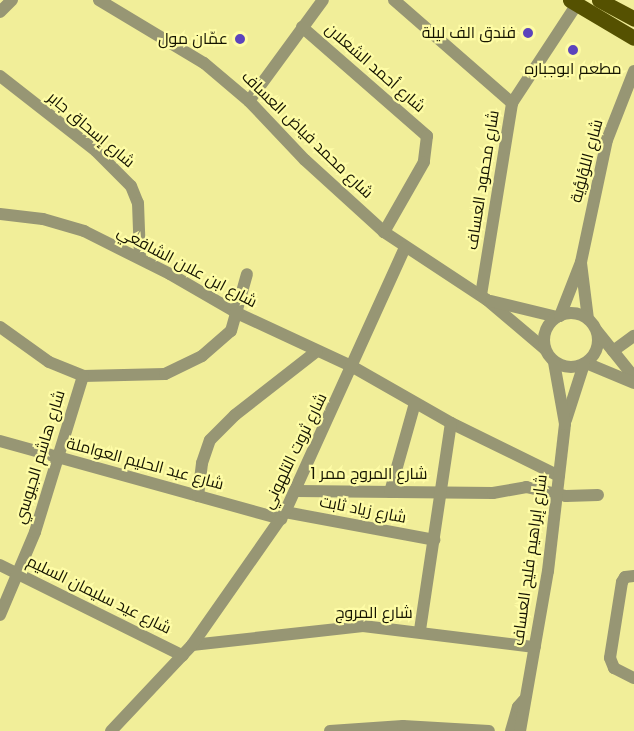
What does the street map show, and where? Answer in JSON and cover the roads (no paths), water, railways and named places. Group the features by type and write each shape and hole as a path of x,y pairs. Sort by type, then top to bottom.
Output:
{"main road":[{"path":"599,0 634,19"},
{"path":"573,2 634,38"}],"street":[{"path":"0,12 12,0"},
{"name":"شارع محمد فياض العساف","path":"99,0 188,52 249,101 320,174 384,231 484,298 545,349"},
{"path":"249,101 323,0"},
{"path":"394,0 512,104 573,2"},
{"name":"شارع أحمد الشعلان","path":"302,27 427,136 424,162 384,231"},
{"name":"شارع اللؤلؤية","path":"558,316 581,262 607,140 634,71"},
{"name":"شارع إسحاق جابر","path":"0,76 96,150 131,186 138,203 140,258"},
{"name":"شارع محمود العساف","path":"484,298 486,261 512,104"},
{"name":"شارع ابن علان الشافعي","path":"0,214 63,223 140,258 239,314 353,367 415,404 559,476"},
{"name":"شارع ثروت التلهوني","path":"111,731 192,645 283,516 297,491 405,247"},
{"name":"شارع محمود العساف","path":"463,284 486,261"},
{"name":"شارع اللؤلؤية","path":"581,262 588,319"},
{"path":"0,327 49,362 83,375 148,376 185,367 231,331 239,314 247,274"},
{"name":"شارع محمد فياض العساف","path":"484,298 558,316"},
{"path":"634,377 588,319 579,315 558,316 544,337 545,349 554,362 569,368 585,363 634,384"},
{"path":"585,363 598,342 596,330"},
{"path":"613,351 634,336"},
{"path":"198,496 202,463 210,440 235,415 317,351"},
{"name":"شارع إبراهيم فليح العساف","path":"554,362 565,424"},
{"name":"شارع إبراهيم فليح العساف","path":"520,731 558,494 565,424 585,363"},
{"name":"شارع هاشم الجيوسي","path":"0,615 19,574 83,375"},
{"path":"390,492 415,404"},
{"name":"شارع المروج","path":"192,645 345,627 420,630 451,423"},
{"name":"شارع عبد الحليم العواملة","path":"0,441 198,496 283,516"},
{"name":"شارع المروج ممر 1","path":"297,491 442,490 493,493 531,487 558,494 598,495"},
{"name":"شارع زياد ثابت","path":"283,516 434,540"},
{"name":"شارع عيد سليمان السليم","path":"0,565 183,656"},
{"path":"634,576 625,577 622,582 610,658 614,668 634,678"},
{"path":"420,630 535,647"},
{"name":"شارع إبراهيم فليح العساف","path":"511,731 518,707 525,700"},
{"path":"330,731 402,728 489,731"}],"place":[{"name":"فندق الف ليلة","path":"528,33"},
{"name":"عمّان مول","path":"240,39"},
{"name":"مطعم ابوجباره","path":"573,50"}]}
